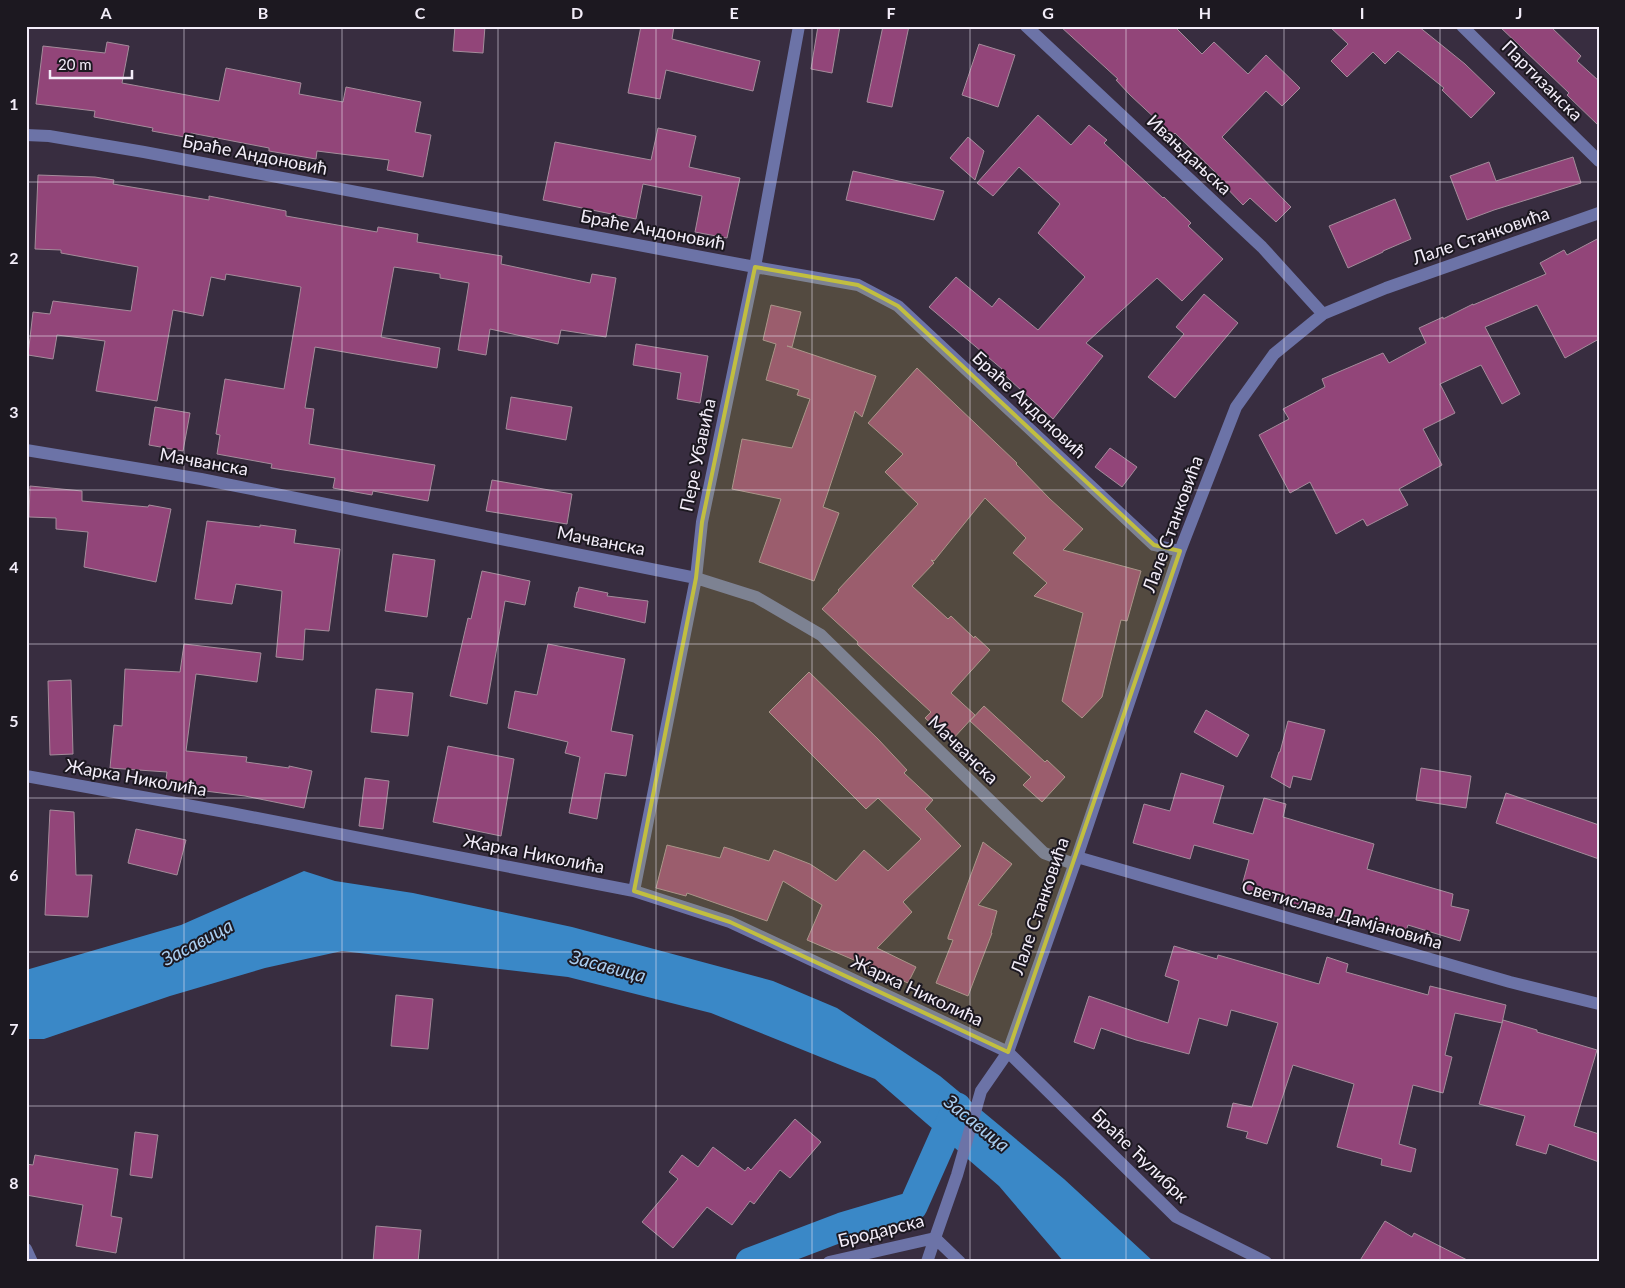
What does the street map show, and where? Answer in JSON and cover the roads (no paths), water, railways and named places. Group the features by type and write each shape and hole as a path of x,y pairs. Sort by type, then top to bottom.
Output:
{"street":[{"name":"Пере Убавића","path":"634,891 696,578 702,522 755,267 799,26"},
{"name":"Ивањдањска","path":"1026,26 1262,246 1323,314"},
{"name":"Партизанска","path":"1462,26 1599,161"},
{"name":"Браће Андоновић","path":"26,136 49,136 144,152 858,285 898,306 1154,545 1180,551"},
{"name":"Лале Станковића","path":"981,1090 1008,1052 1180,551 1236,407 1274,354 1323,314 1386,288 1599,213"},
{"name":"Мачванска","path":"26,450 201,479 696,578 756,597 821,635 1044,853 1075,860"},
{"name":"Жарка Николића","path":"26,776 634,891 730,922 1008,1052"},
{"name":"Светислава Дамјановића","path":"1075,860 1510,982 1599,1004"},
{"name":"Браће Ћулибрк","path":"1008,1052 1176,1217 1266,1262"},
{"name":"Бродарска","path":"830,1262 935,1238 957,1175 981,1090"},
{"path":"927,1262 935,1238 960,1262"},
{"path":"26,1249 32,1262"}],"water":[{"name":"Засавица","path":"304,871 335,881 413,893 572,927 773,981 837,1008 940,1076 1064,1179 1154,1262 1064,1262 999,1186 875,1079 711,1013 568,977 342,951 265,968 170,996 44,1039 26,1039 26,970 181,925"}],"waterway":[{"name":"Засавица","path":"750,1262 842,1227 913,1206 957,1107"}]}
